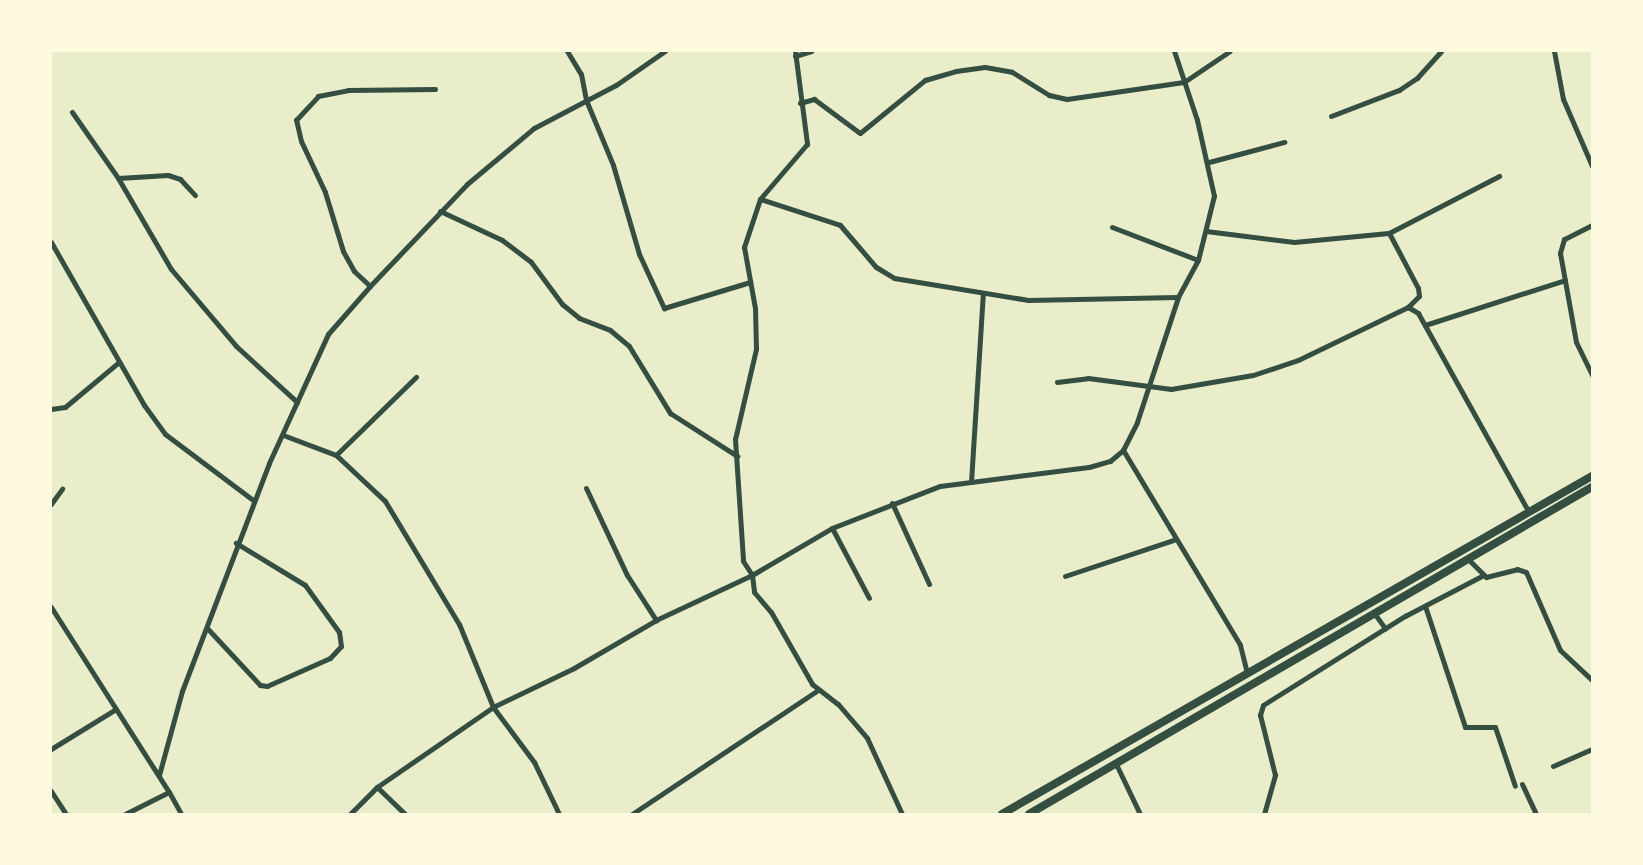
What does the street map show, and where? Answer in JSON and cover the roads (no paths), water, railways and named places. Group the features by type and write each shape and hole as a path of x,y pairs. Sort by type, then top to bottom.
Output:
{"highway":[{"path":"1002,814 1592,476"},
{"path":"1029,814 1592,487"},
{"path":"1418,575 1423,585"}],"street":[{"path":"567,51 581,74 586,100 613,165 639,255 664,308 750,282"},
{"path":"159,775 182,692 236,543 328,334 440,211 534,128 586,100 665,51"},
{"path":"811,51 795,53 800,103 807,138 805,149 760,199 744,247 750,282 756,349 735,439 743,561 752,575 754,592 818,690 838,704 861,728 902,814"},
{"path":"350,814 377,787 493,707 574,668 656,620 752,575 832,528 940,486 1089,467 1110,461 1123,450 1149,388 1178,297 1198,260 1214,196 1209,162 1174,51"},
{"path":"800,103 814,99 860,133 924,80 956,70 986,66 1012,72 1049,95 1067,99 1184,82 1230,51"},
{"path":"1331,116 1399,90 1417,78 1441,51"},
{"path":"1554,51 1563,99 1592,166"},
{"path":"370,286 354,271 343,251 325,192 301,141 296,120 318,96 348,90 435,90"},
{"path":"72,112 118,178 177,277 236,346 297,402"},
{"path":"1209,162 1284,142"},
{"path":"118,178 168,175 180,179 195,195"},
{"path":"1206,231 1294,242 1389,233 1499,176"},
{"path":"760,199 840,225 876,267 894,279 1028,300 1178,297"},
{"path":"440,211 502,240 531,262 562,304 579,318 610,330 629,346 670,413 737,456"},
{"path":"1592,225 1564,239 1560,253 1576,342 1592,375"},
{"path":"1112,227 1198,260"},
{"path":"1057,382 1088,378 1149,388 1171,389 1253,375 1298,360 1408,307 1419,296 1418,288 1389,233"},
{"path":"51,242 54,254 165,434 253,500"},
{"path":"1425,325 1565,280"},
{"path":"971,482 983,293"},
{"path":"1408,307 1425,325 1528,511"},
{"path":"51,409 64,407 119,362"},
{"path":"336,455 416,378"},
{"path":"283,435 336,455 386,501 459,624 493,707 534,762 559,814"},
{"path":"1123,450 1240,645 1247,673"},
{"path":"586,488 627,575 656,620"},
{"path":"51,504 62,489"},
{"path":"892,503 929,584"},
{"path":"832,528 869,598"},
{"path":"1065,576 1176,538"},
{"path":"207,628 260,685 267,686 330,658 341,646 339,632 305,585 236,543"},
{"path":"1467,558 1482,576"},
{"path":"1264,814 1275,775 1260,715 1263,705 1385,628 1482,576 1516,569 1526,572 1560,650 1592,680"},
{"path":"1425,606 1465,727 1495,727 1515,786"},
{"path":"51,607 159,775 181,814"},
{"path":"1374,613 1385,628"},
{"path":"632,814 818,690"},
{"path":"51,749 116,709"},
{"path":"1553,766 1592,749"},
{"path":"1116,764 1140,814"},
{"path":"1522,784 1536,814"},
{"path":"377,787 405,814"},
{"path":"51,791 66,814"},
{"path":"125,814 169,792"}]}
